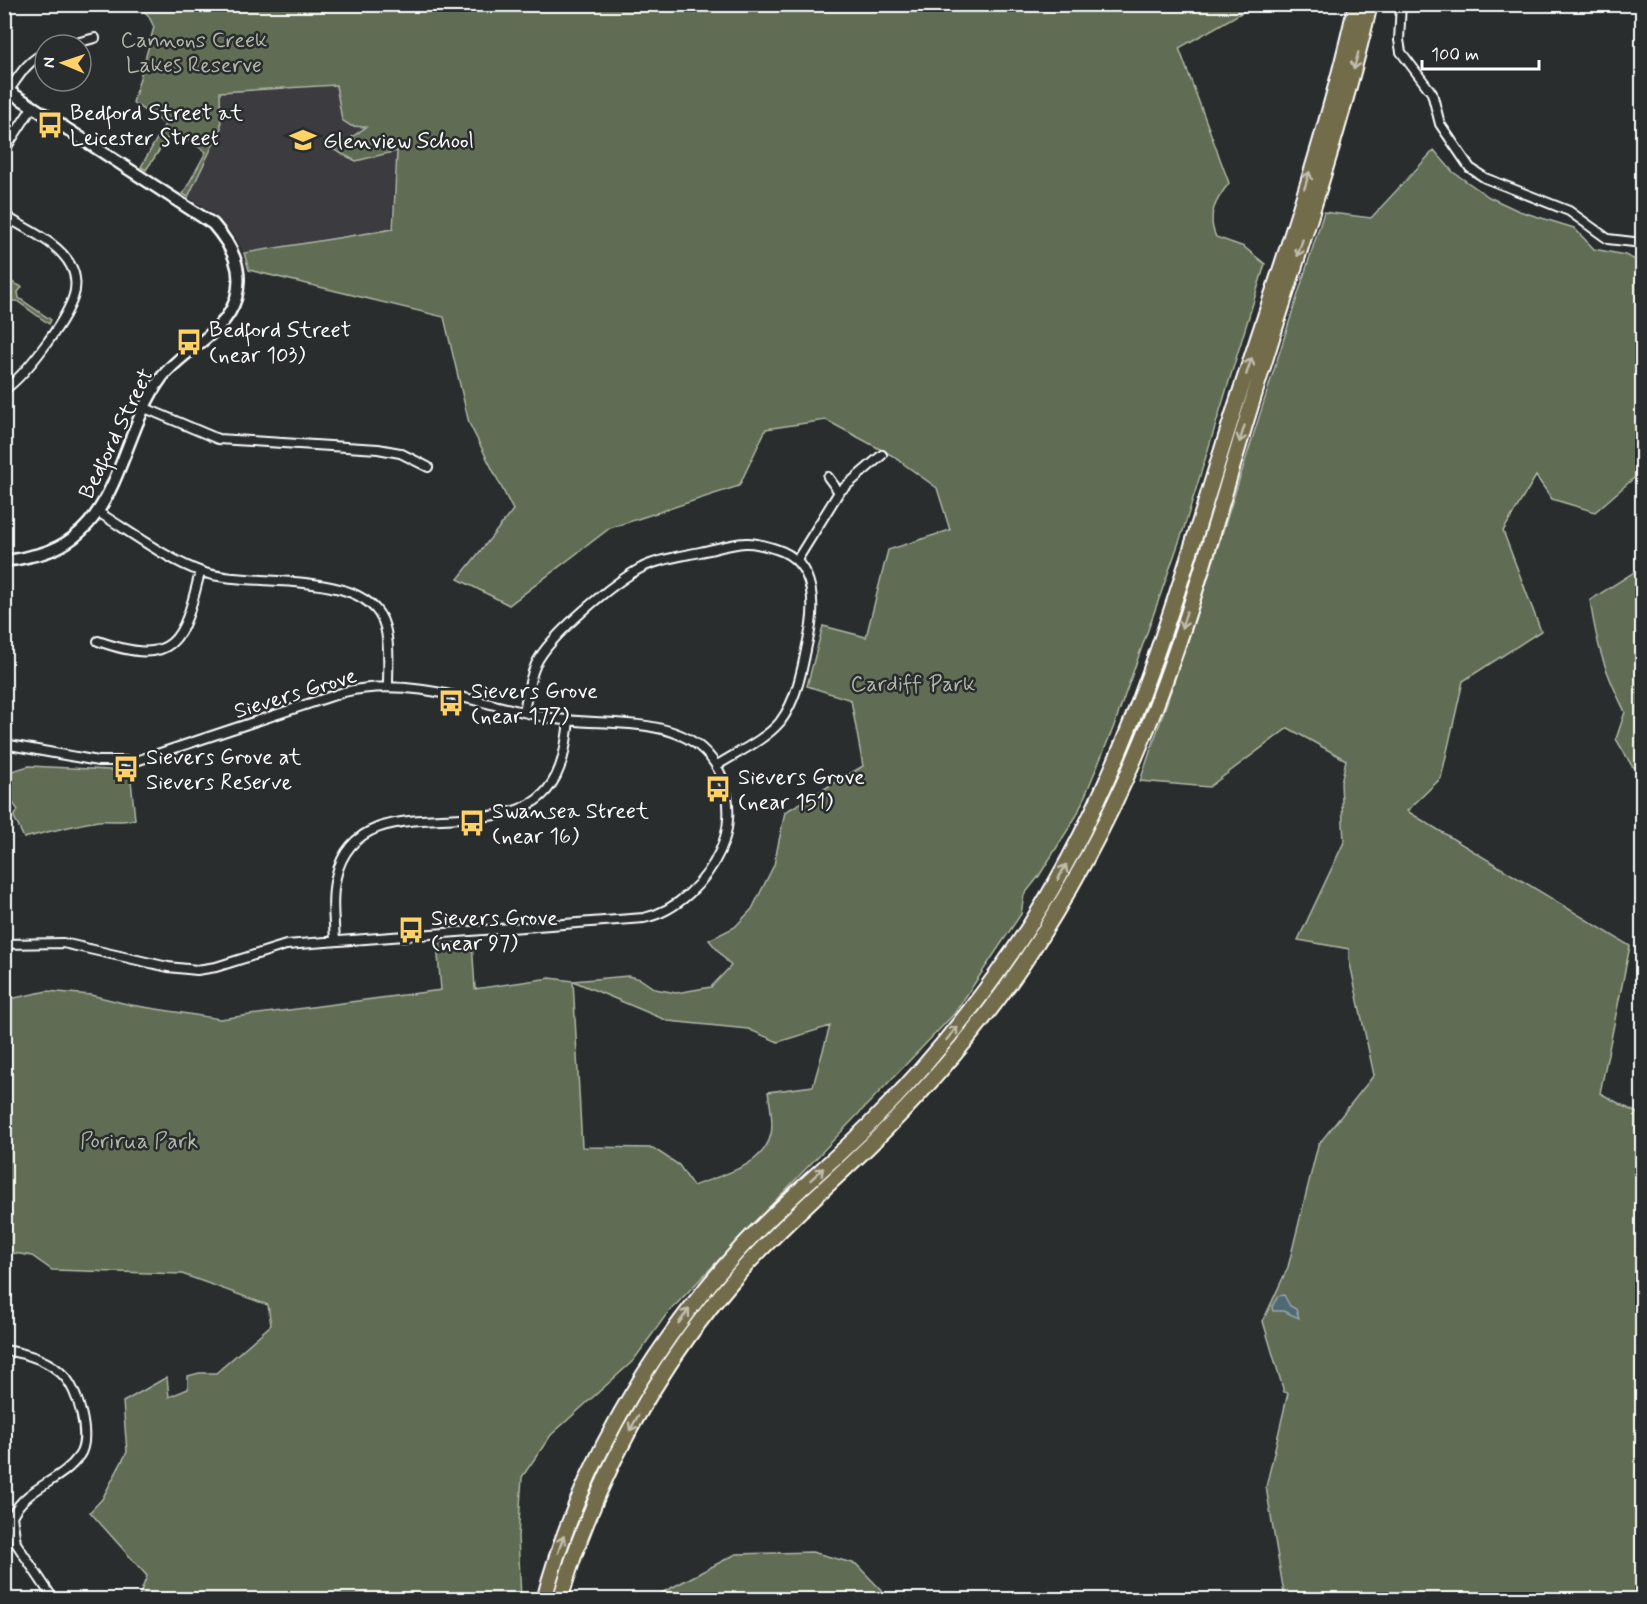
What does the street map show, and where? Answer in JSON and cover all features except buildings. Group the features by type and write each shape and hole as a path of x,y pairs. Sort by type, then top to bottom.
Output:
{"highway":[{"path":"544,1599 563,1539 596,1460 635,1388 674,1330 741,1248 870,1123 959,1025 1035,918 1094,812 1126,739 1158,653 1323,128 1356,4"},
{"path":"560,1599 581,1537 607,1474 646,1402 677,1353 748,1264 881,1134 961,1046 1022,965 1102,830 1136,757 1171,661 1335,136 1370,4"}],"street":[{"path":"1401,4 1399,40 1401,52 1432,93 1440,124 1470,168 1485,178 1569,211 1608,239 1642,243"},
{"path":"7,89 33,60"},
{"name":"Bedford Street","path":"4,560 46,554 81,534 98,512 145,408 166,371 216,330 232,308 238,284 234,250 213,225 7,89"},
{"path":"4,151 33,106"},
{"path":"4,211 10,219 64,256 71,265 75,285 73,298 56,327 18,380 4,390"},
{"path":"145,408 218,439 378,449 400,453 428,467"},
{"path":"797,560 839,492 882,455"},
{"path":"828,477 839,492"},
{"path":"98,512 200,572 220,577 339,588 363,597 375,607 385,626 388,686"},
{"path":"524,712 532,675 544,651 586,610 629,574 663,561 746,542 783,551 797,560 806,575 814,603 807,647 792,702 779,723 716,766"},
{"path":"98,641 147,652 167,648 176,640 188,615 200,572"},
{"name":"Sievers Grove","path":"4,744 98,761 136,761 344,692 388,686 412,688 568,721 664,728 690,740 716,766 727,798 728,814 724,842 706,874 678,903 660,913 621,920 335,941 274,948 231,963 197,970 168,967 63,943 4,944"},
{"path":"335,941 333,901 336,876 344,856 356,841 371,830 390,824 501,813 528,805 545,792 557,773 562,761 568,721"},
{"path":"4,1350 37,1359 64,1376 81,1412 84,1439 83,1450 78,1458 25,1496 8,1515 16,1543 54,1599"}],"shaded area":[{"name":"Glenview School","path":"269,30 375,93 396,152 391,228 243,252 236,238 214,214 188,197 221,128 219,92"}],"green space":[{"path":"137,5 1255,5 1179,48 1229,183 1220,196 1212,215 1216,237 1244,247 1265,264 1184,528 1114,726 1077,815 1039,876 1024,895 1021,914 954,1014 666,1315 633,1361 551,1435 522,1477 518,1537 521,1599 138,1599 147,1576 90,1512 102,1499 127,1452 123,1402 167,1377 169,1397 188,1389 188,1376 199,1373 216,1373 271,1325 268,1305 182,1274 52,1270 32,1256 14,1253 5,1257 5,1000 47,991 91,995 131,1005 220,1019 441,990 437,944 472,941 475,989 550,978 573,981 628,976 640,979 655,989 676,993 711,987 731,966 709,940 735,927 752,909 774,865 785,812 863,766 851,700 807,686 823,626 866,637 888,550 950,530 937,488 891,455 826,420 766,429 739,486 610,528 509,605 458,579 513,510 469,423 444,317 249,270 244,253 393,229 397,151 356,161 334,150 366,127 351,126 342,120 336,85 220,92 221,128 188,197 183,194 206,152 173,130 146,170 141,167 165,124 133,103 154,27 148,15","holes":["573,981 668,1021 748,1029 778,1042 830,1026 813,1086 768,1092 772,1129 767,1145 760,1154 740,1168 693,1186 679,1165 653,1148 582,1147"]},
{"path":"1434,150 1453,172 1489,197 1519,211 1574,228 1594,249 1625,255 1642,263 1642,471 1595,512 1552,499 1536,476 1503,531 1541,631 1463,681 1441,778 1407,811 1630,946 1600,1093 1642,1116 1642,1599 1285,1599 1266,1487 1288,1393 1284,1392 1263,1321 1288,1267 1318,1145 1374,1075 1349,959 1349,949 1298,940 1344,842 1341,783 1346,760 1288,728 1209,787 1140,781 1190,635 1324,212 1371,218"},
{"path":"5,279 22,287 18,292 19,298 51,320 49,324 17,301 11,301 5,311"},
{"path":"1642,567 1642,772 1632,766 1616,739 1625,712 1602,658 1590,600"},
{"path":"29,766 130,771 135,819 98,821 24,838 14,817 18,810 5,792 5,773"},
{"path":"812,1552 856,1564 890,1599 650,1599 736,1554"}],"water":[{"path":"1284,1295 1290,1306 1296,1309 1299,1318 1283,1311 1273,1311 1272,1307 1278,1296"}],"place":[{"name":"Bedford Street at Leicester Street","path":"50,125"},
{"name":"Glenview School","path":"303,140"},
{"name":"Bedford Street (near 103)","path":"189,342"},
{"name":"Sievers Grove (near 177)","path":"451,703"},
{"name":"Sievers Grove at Sievers Reserve","path":"126,769"},
{"name":"Sievers Grove (near 151)","path":"718,789"},
{"name":"Swansea Street (near 16)","path":"472,823"},
{"name":"Sievers Grove (near 97)","path":"411,930"}],"park label":[{"name":"Cannons Creek Lakes Reserve","path":"194,52"},
{"name":"Cardiff Park","path":"913,683"},
{"name":"Porirua Park","path":"139,1140"}]}
